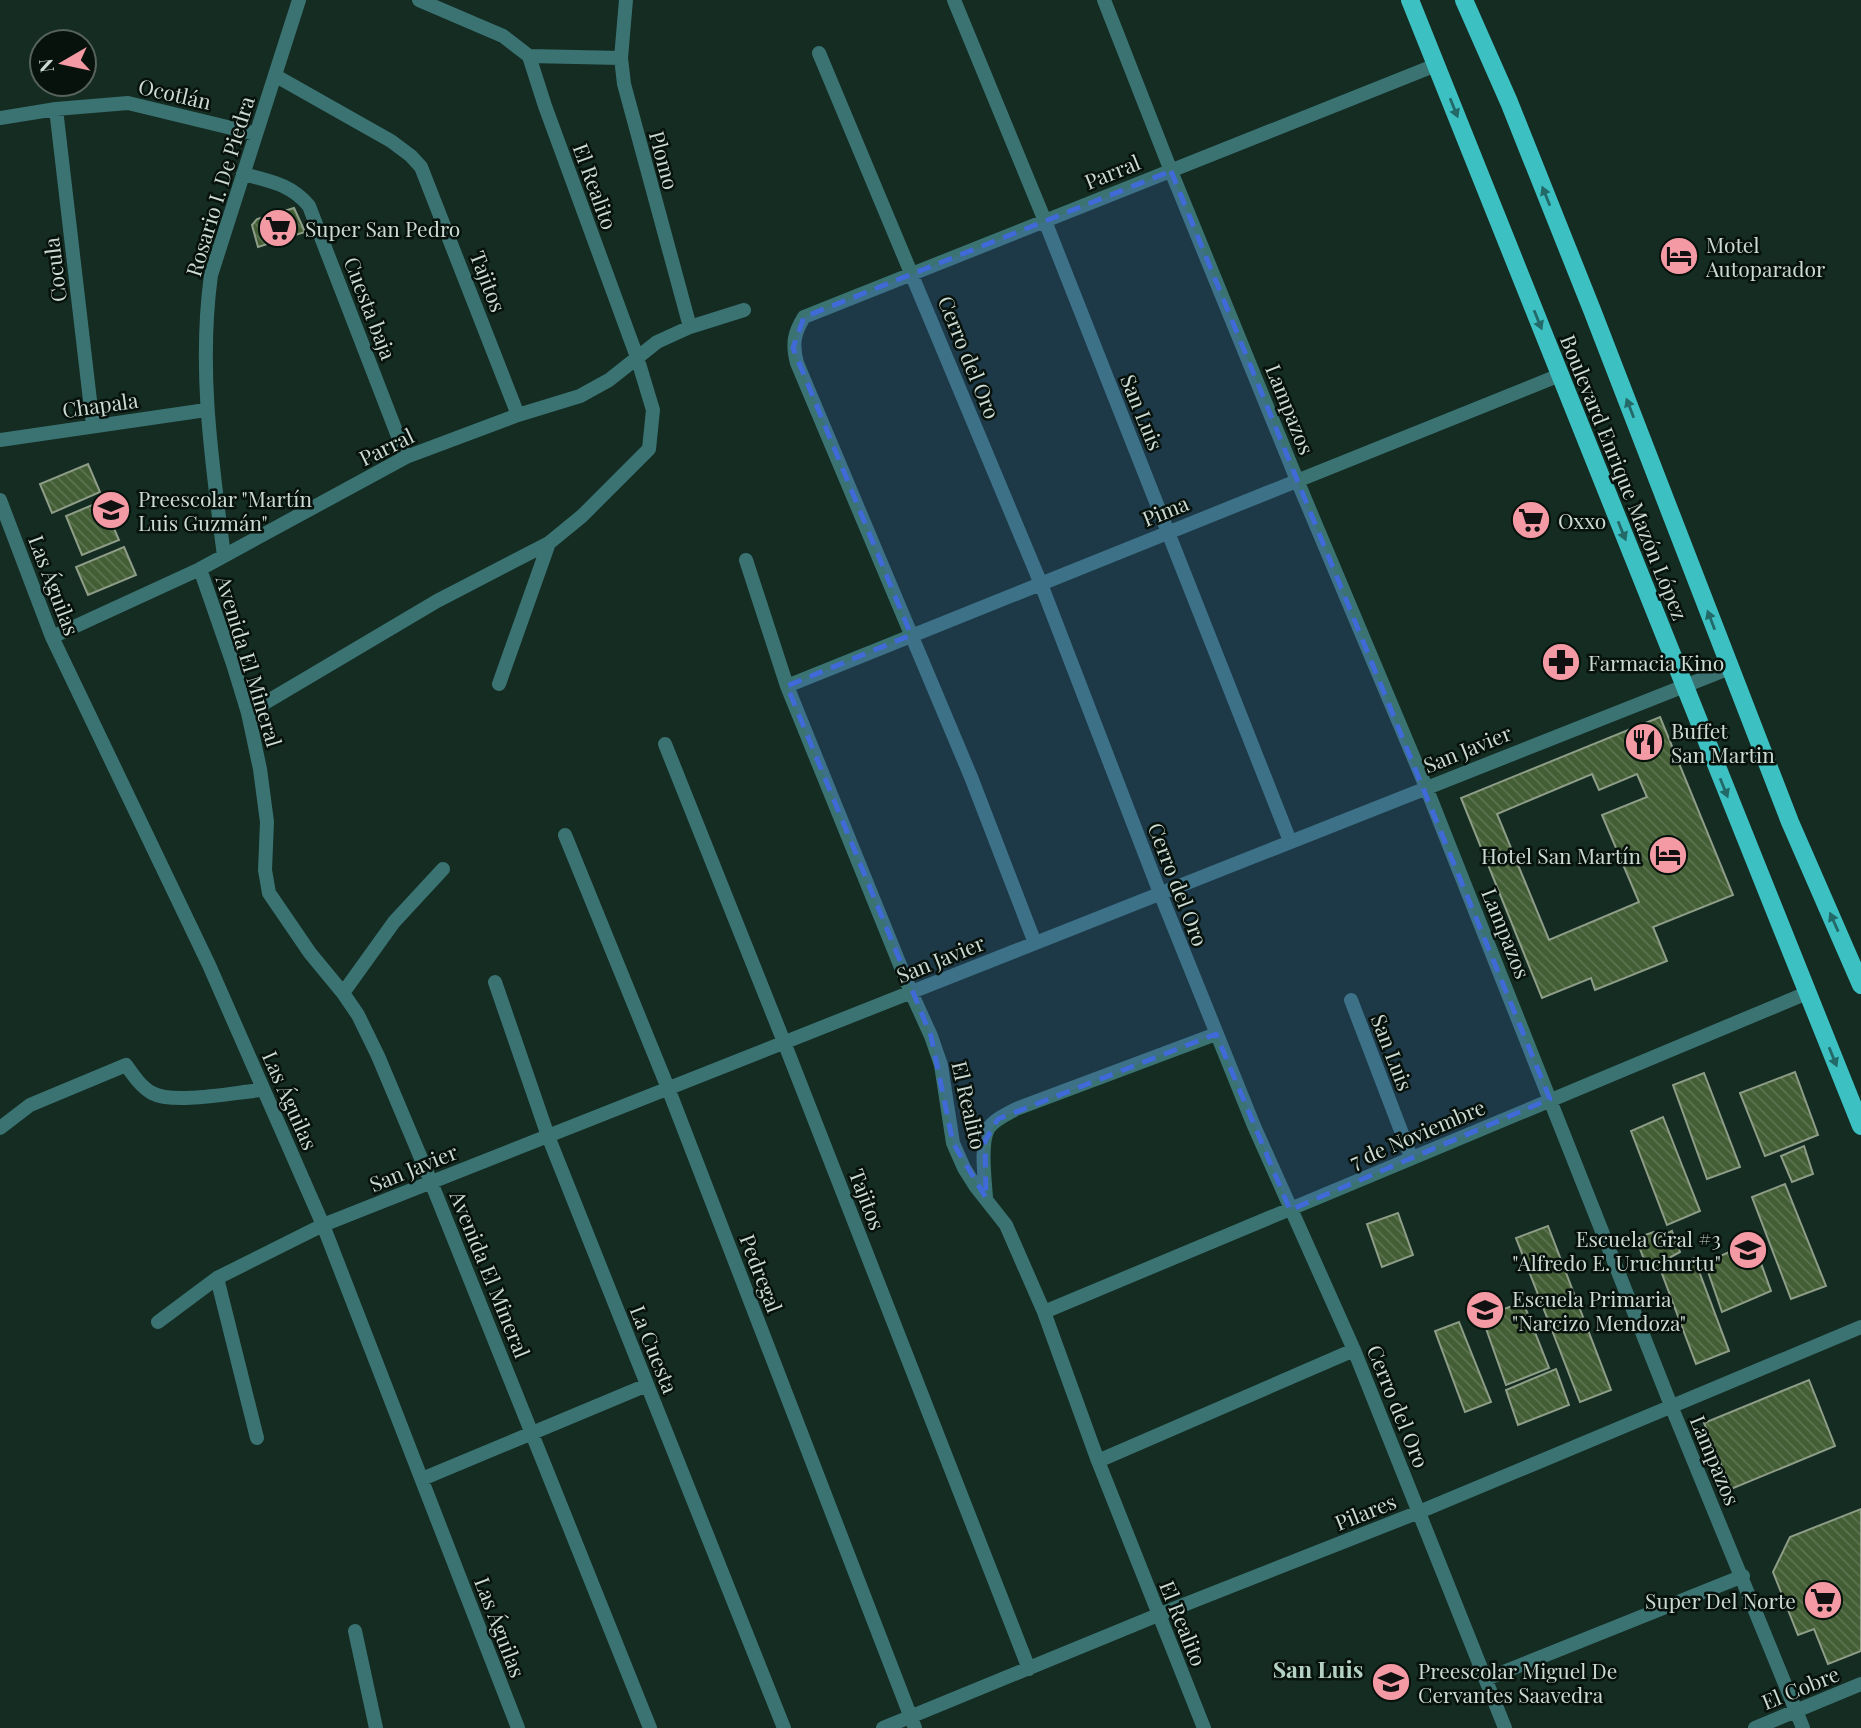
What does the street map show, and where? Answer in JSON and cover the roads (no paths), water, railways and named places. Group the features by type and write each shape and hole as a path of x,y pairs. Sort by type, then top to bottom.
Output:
{"main road":[{"name":"Boulevard Enrique Mazón López","path":"1410,0 1861,1126"},
{"name":"Boulevard Enrique Mazón López","path":"1464,0 1592,310 1790,822 1861,985"}],"street":[{"name":"Rosario I. De Piedra","path":"223,556 206,410 205,320 211,275 299,0"},
{"path":"419,0 503,36 529,56 621,58"},
{"name":"Plomo","path":"626,0 621,58 624,84 690,327"},
{"name":"San Luis","path":"954,0 1045,221 1290,841"},
{"name":"Lampazos","path":"1104,0 1297,480 1426,787 1672,1408 1803,1728"},
{"name":"Cerro del Oro","path":"819,53 1041,584 1216,1034 1290,1210 1354,1350 1505,1728"},
{"name":"El Realito","path":"529,56 637,357 653,410 649,449 582,516 549,543"},
{"name":"Parral","path":"911,635 797,363 793,348 796,331 804,317 1436,65"},
{"name":"Tajitos","path":"276,76 391,141 421,167 517,415"},
{"name":"Ocotlán","path":"0,118 112,103 141,104 256,134"},
{"name":"Cocula","path":"56,110 93,426"},
{"name":"Cuesta baja","path":"243,174 287,187 299,193 309,206 406,457"},
{"name":"Parral","path":"52,637 200,569 406,457 517,415 580,396 609,380 657,342 690,327 744,310"},
{"name":"Pima","path":"787,686 1560,375"},
{"name":"Chapala","path":"0,440 206,410"},
{"name":"Las Águilas","path":"0,500 52,637 209,965 323,1225 518,1728"},
{"path":"499,684 549,543"},
{"path":"248,713 437,601 549,543"},
{"name":"El Realito","path":"746,560 787,686 931,1035 940,1065 953,1143 964,1168 1006,1225 1044,1312 1098,1461 1204,1728"},
{"name":"Avenida El Mineral","path":"200,569 248,713 260,769 265,809 265,870 269,893 310,953 358,1015 378,1056 650,1728"},
{"path":"911,635 971,777 1035,943"},
{"name":"San Javier","path":"158,1321 217,1278 323,1225 1730,668"},
{"name":"Tajitos","path":"665,744 1029,1669"},
{"name":"Pedregal","path":"565,835 668,1088 913,1723"},
{"path":"343,993 394,922 443,869"},
{"name":"La Cuesta","path":"495,982 548,1136 784,1728"},
{"name":"7 de Noviembre","path":"1044,1312 1807,993"},
{"name":"San Luis","path":"1351,1000 1411,1157"},
{"path":"986,1198 985,1141 988,1128 998,1119 1016,1109 1216,1034"},
{"path":"0,1128 30,1105 126,1065 149,1092 172,1099 262,1090"},
{"path":"217,1278 257,1438"},
{"name":"Pilares","path":"883,1728 913,1723 1029,1669 1158,1615 1419,1512 1861,1327"},
{"path":"1098,1461 1354,1350"},
{"path":"422,1479 647,1385"},
{"path":"1486,1679 1743,1576"},
{"path":"355,1631 376,1728"},
{"name":"El Cobre","path":"1755,1728 1861,1684"}],"place":[{"name":"Super San Pedro","path":"278,228"},
{"name":"Motel Autoparador","path":"1679,256"},
{"name":"Preescolar \"Martín Luis Guzmán\"","path":"111,510"},
{"name":"Oxxo","path":"1531,520"},
{"name":"Farmacia Kino","path":"1561,662"},
{"name":"Buffet San Martin","path":"1644,742"},
{"name":"Hotel San Martín","path":"1668,855"},
{"name":"Escuela Gral #3 \"Alfredo E. Uruchurtu\"","path":"1748,1250"},
{"name":"Escuela Primaria \"Narcizo Mendoza\"","path":"1485,1310"},
{"name":"Super Del Norte","path":"1823,1600"},
{"name":"Preescolar Miguel De Cervantes Saavedra","path":"1391,1682"}],"district":[{"name":"San Luis","path":"1318,1668"}]}
